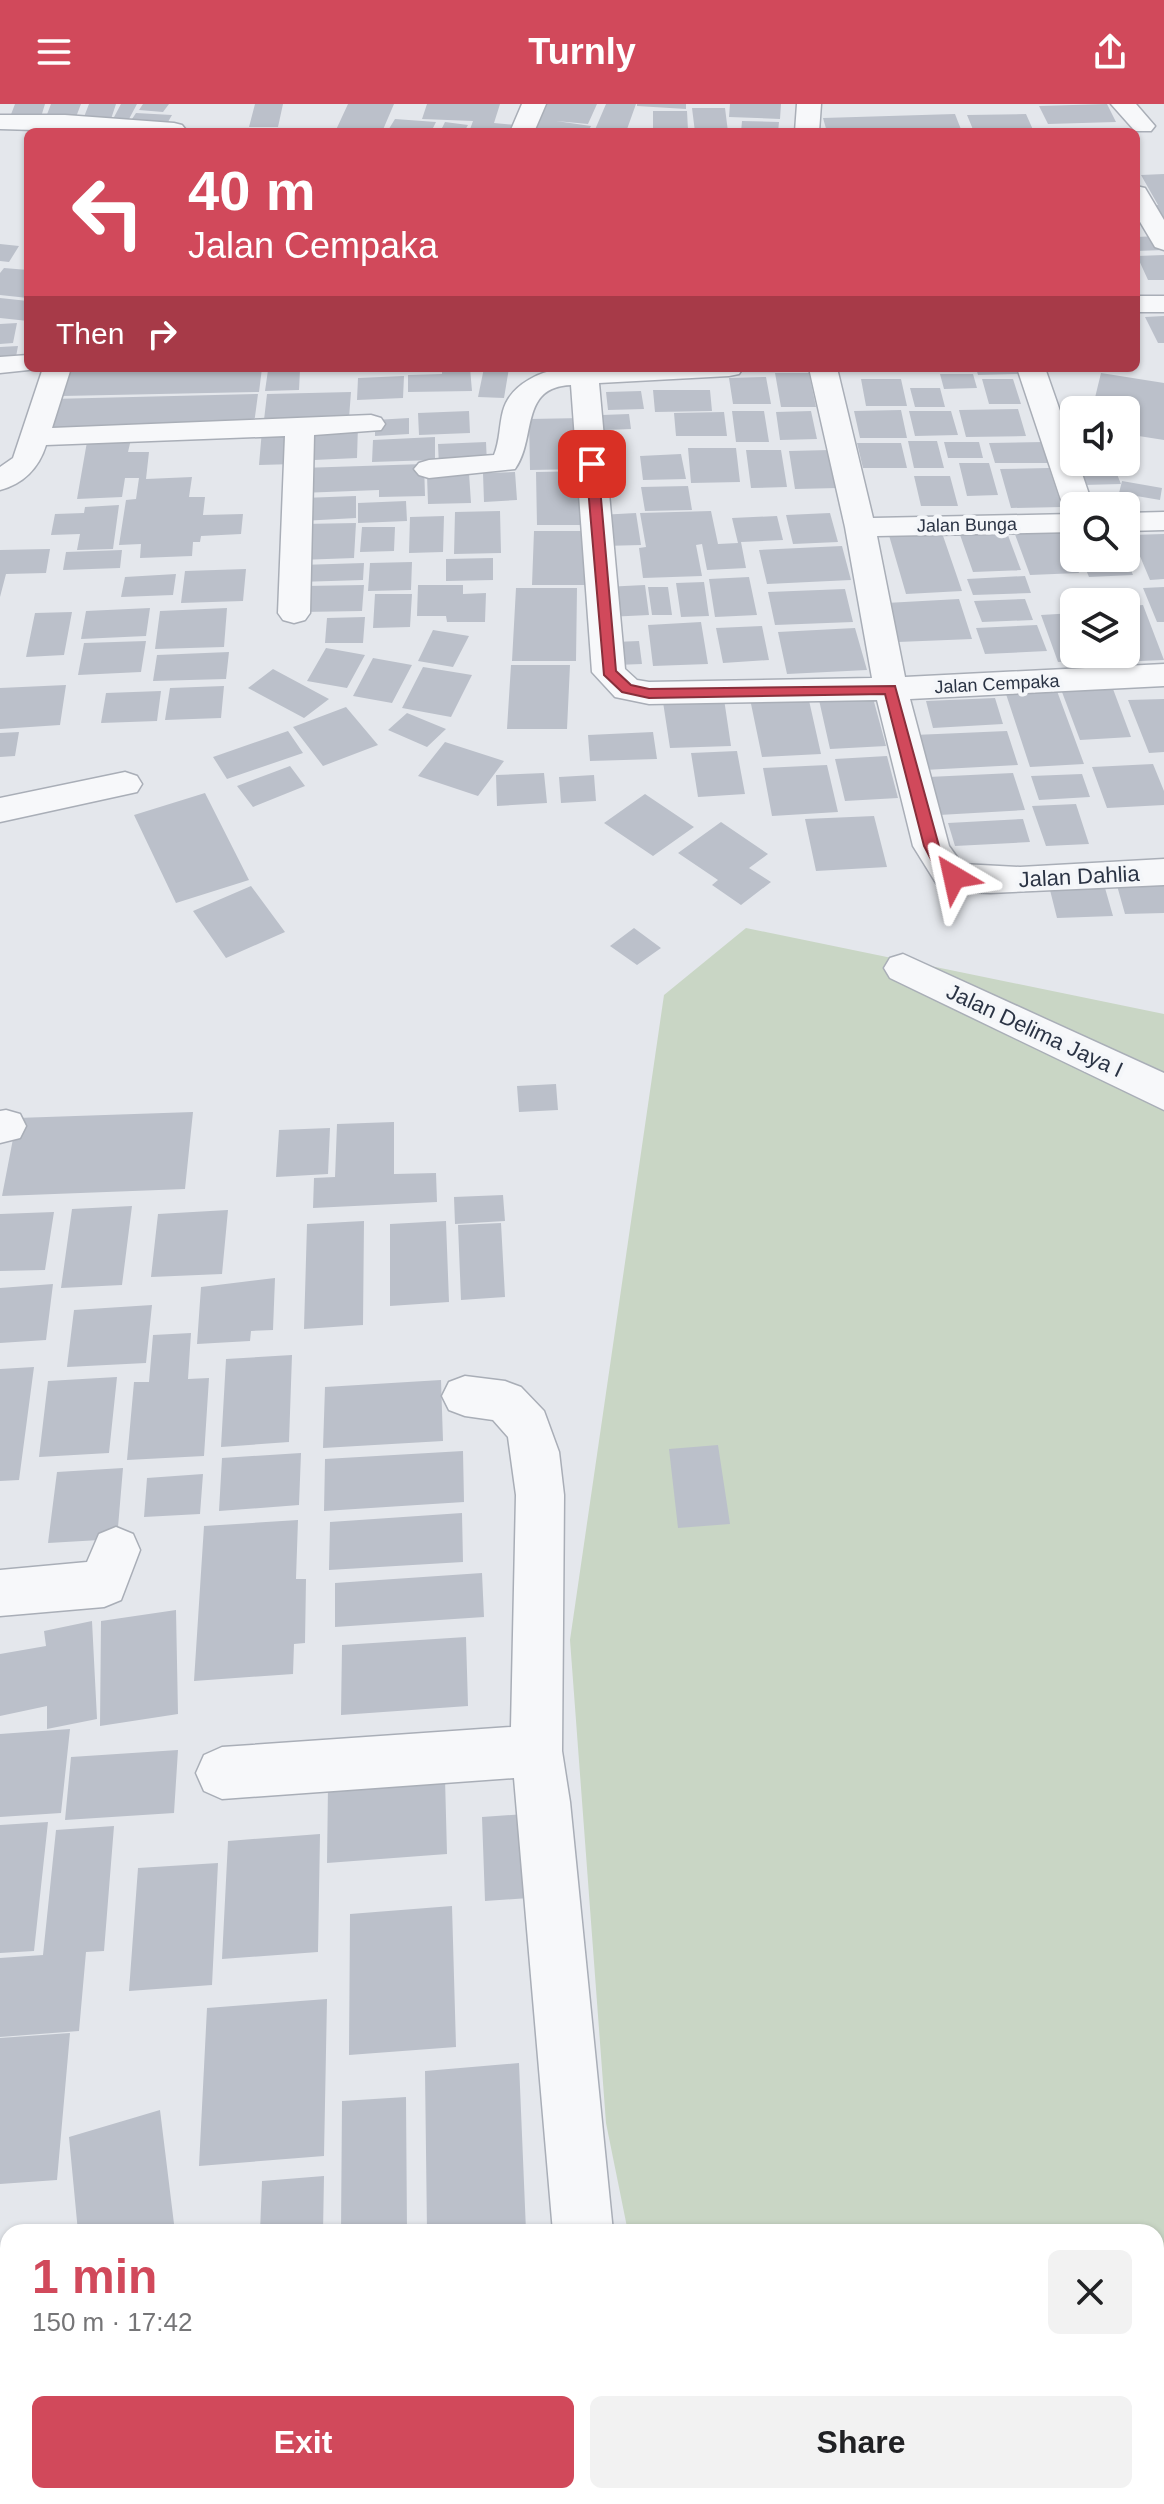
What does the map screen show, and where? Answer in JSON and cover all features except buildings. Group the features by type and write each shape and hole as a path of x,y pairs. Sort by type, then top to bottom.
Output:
{"street":[{"path":"524,128 534,104"},
{"path":"807,128 809,104"},
{"path":"1123,104 1143,126"},
{"path":"0,122 177,126"},
{"path":"1140,200 1164,242"},
{"path":"1140,304 1164,304"},
{"path":"0,365 24,363"},
{"path":"0,481 26,462 37,437 56,372"},
{"path":"429,469 505,463 517,404 545,382 557,377 632,372"},
{"path":"824,372 860,527 891,689"},
{"path":"1032,372 1073,492"},
{"name":"Jalan Cempaka","path":"584,374 609,672 627,689 649,693 891,689 1164,675"},
{"path":"37,437 371,424"},
{"path":"294,613 300,426"},
{"path":"1140,522 1164,521"},
{"name":"Jalan Bunga","path":"860,527 1060,523"},
{"name":"Jalan Dahlia","path":"891,689 931,846 941,866 954,877 986,880 1164,872"},
{"path":"0,810 125,784"},
{"name":"Jalan Delima Jaya I","path":"903,968 1154,1086 1164,1094"},
{"path":"465,1396 505,1401 528,1426 536,1452 540,1495 536,1751 544,1802 582,2224"},
{"path":"0,1593 104,1584 116,1550"},
{"path":"222,1773 536,1751"}],"green space":[{"path":"746,928 1164,1014 1164,2224 626,2224 606,2123 570,1640 664,995"}],"route":[{"path":"592,464 609,672 627,689 649,693 891,689 931,846 941,866 954,877"}]}
